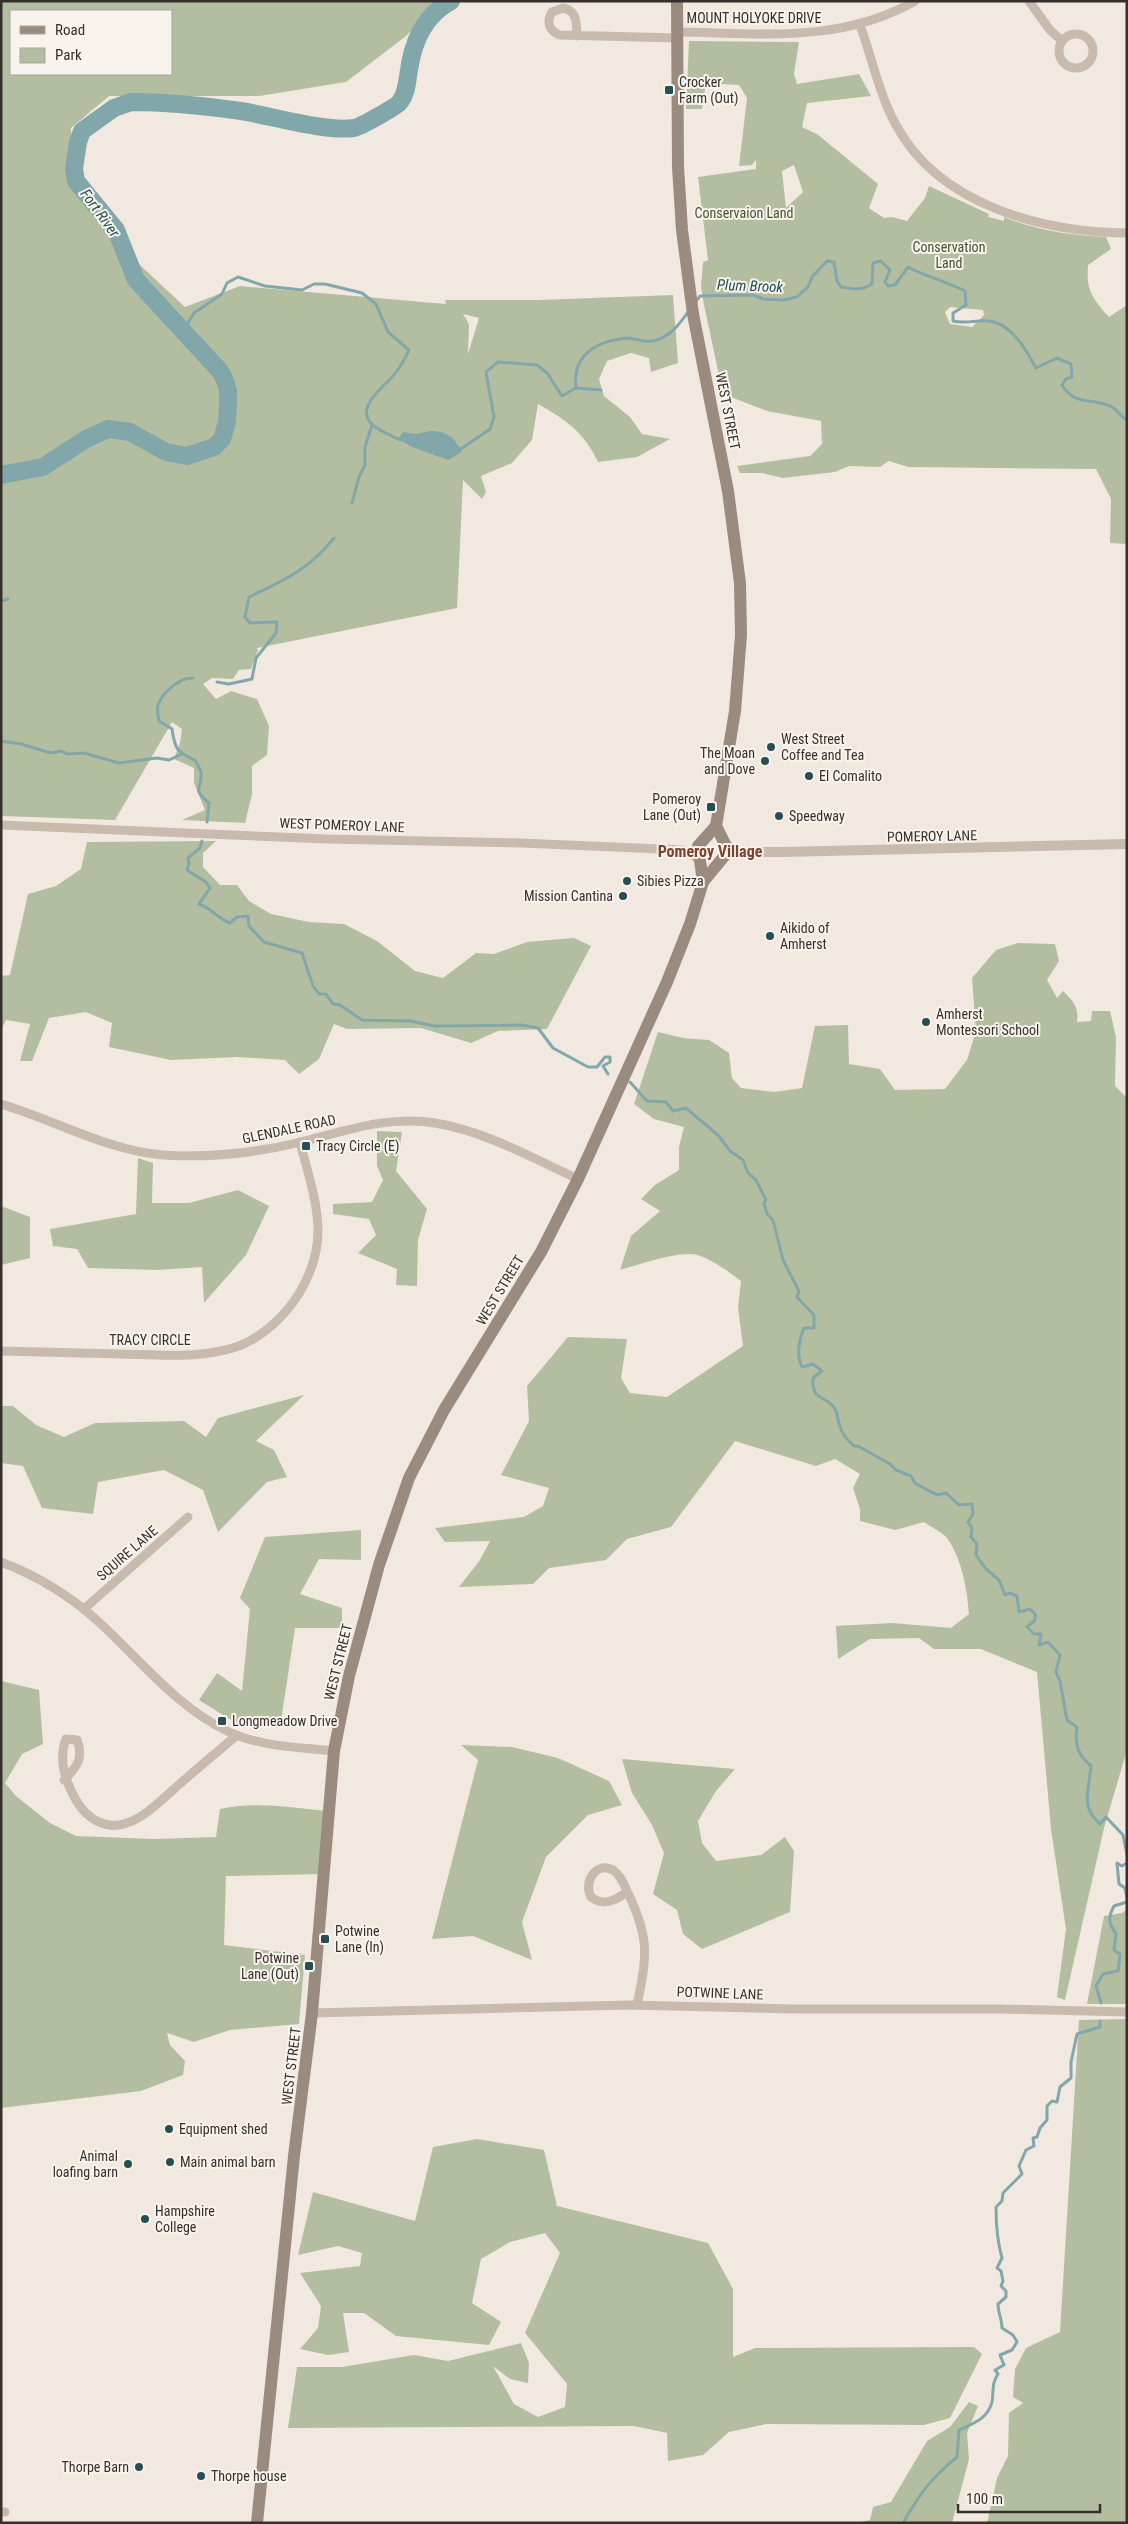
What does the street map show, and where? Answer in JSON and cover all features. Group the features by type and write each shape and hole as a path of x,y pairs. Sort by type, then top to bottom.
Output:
{"main road":[{"name":"WEST STREET","path":"678,1 679,193 693,314 728,491 740,583 741,634 735,711 716,826"},
{"path":"703,840 716,826 724,843"},
{"path":"703,840 713,836 724,843"},
{"name":"WEST STREET","path":"257,2523 294,2156 312,2013 334,1752 349,1676 379,1565 409,1478 444,1410 541,1252 578,1179 667,982 690,924 703,882 702,868 697,850 703,840"},
{"name":"WEST STREET","path":"703,882 726,854 724,843"},
{"path":"699,859 707,865 720,863"}],"street":[{"name":"MOUNT HOLYOKE DRIVE","path":"577,36 806,34 860,25 888,15 915,1"},
{"path":"1029,1 1050,30 1062,41"},
{"path":"860,25 892,117 912,150 936,175 975,198 1017,215 1078,230 1127,233"},
{"name":"WEST POMEROY LANE","path":"1,825 326,839 521,843 682,850 699,859"},
{"name":"WEST POMEROY LANE","path":"682,850 703,840"},
{"path":"724,843 738,852"},
{"name":"POMEROY LANE","path":"720,863 738,852 1127,844"},
{"name":"GLENDALE ROAD","path":"1,1104 111,1144 162,1155 220,1156 300,1142 373,1123 434,1122 480,1135 578,1179"},
{"name":"TRACY CIRCLE","path":"1,1351 182,1356 224,1350 240,1345 261,1334 279,1319 295,1300 307,1280 315,1257 317,1216 300,1142"},
{"name":"SQUIRE LANE","path":"84,1609 188,1517"},
{"path":"1,1562 40,1580 84,1609 186,1706 237,1735 267,1742 334,1752"},
{"path":"64,1780 77,1803 89,1817 104,1824 125,1824 149,1810 237,1735"},
{"path":"627,1892 612,1901 600,1902 591,1896 588,1883 596,1872 612,1869 620,1876 640,1919 645,1938 644,1966 637,2005"},
{"name":"POTWINE LANE","path":"312,2013 637,2005 794,2009 1002,2009 1127,2012"}],"green space":[{"path":"1,1 442,1 406,36 346,82 259,96 109,96 71,128 73,189 111,238 185,307 240,286 446,304 445,300 539,300 673,295 678,363 651,372 649,358 631,353 607,361 599,379 604,396 630,417 642,434 670,439 637,457 598,462 587,443 566,421 538,404 532,440 512,463 481,476 486,492 482,499 463,480 457,608 257,648 258,650 251,669 239,670 233,679 212,678 203,684 216,699 231,691 257,699 269,726 267,755 252,766 252,794 245,823 182,820 205,810 194,783 194,768 174,759 180,743 182,729 172,722 115,820 1,816","holes":["463,314 479,318 468,354 469,324"]},
{"path":"689,41 799,42 794,74 797,84 859,74 871,96 807,103 802,127 817,134 878,184 869,208 884,218 892,217 907,221 925,198 929,186 989,214 988,217 1004,221 1004,217 1054,232 1106,237 1111,249 1088,265 1088,281 1094,299 1109,317 1127,305 1127,544 1110,543 1111,499 1096,469 908,467 889,461 880,467 849,466 835,472 783,478 762,473 740,473 737,466 810,456 822,444 821,421 767,411 723,394 701,286 703,262 708,260 698,177 756,169 756,160 752,165 739,166 747,98 739,85 706,83 702,109 686,109","holes":["794,165 803,192 786,208 782,171","950,307 983,310 984,315 972,327 950,324 945,312"]},
{"path":"216,841 203,853 203,867 220,885 237,885 249,901 271,914 309,922 344,924 377,941 415,971 443,978 476,953 494,954 527,942 574,938 591,946 547,1029 498,1031 471,1043 421,1028 347,1029 334,1024 319,1059 299,1074 285,1060 237,1057 171,1060 109,1047 112,1023 86,1012 49,1018 32,1061 20,1061 30,1024 6,1020 1,1030 1,976 10,975 28,894 56,886 81,869 87,842"},
{"path":"1018,943 1055,944 1059,961 1047,980 1057,998 1063,991 1073,1002 1077,1012 1077,1022 1091,1021 1092,1011 1110,1011 1116,1037 1115,1086 1127,1098 1127,1750 1104,1828 1065,2000 1057,1997 1066,1929 1051,1829 1037,1672 981,1649 934,1649 919,1638 870,1639 838,1659 836,1626 892,1623 951,1628 969,1614 960,1565 952,1546 942,1534 924,1522 895,1530 860,1521 860,1509 853,1488 860,1474 835,1459 816,1466 735,1441 671,1527 627,1539 606,1560 549,1568 533,1584 459,1587 480,1560 490,1541 445,1542 435,1528 524,1517 543,1506 549,1488 501,1475 529,1421 527,1386 568,1337 627,1339 621,1378 630,1393 667,1397 743,1346 738,1307 741,1281 709,1259 690,1254 681,1255 620,1270 631,1236 660,1211 641,1199 655,1185 679,1170 679,1147 684,1127 654,1119 634,1104 658,1032 683,1038 709,1040 729,1053 732,1078 741,1088 774,1092 802,1088 815,1026 848,1025 849,1064 880,1069 895,1090 945,1089 967,1060 976,1031 972,978 996,950"},
{"path":"377,1131 402,1132 396,1171 427,1209 418,1240 417,1286 396,1285 397,1269 358,1253 376,1235 369,1219 333,1214 333,1204 372,1202 383,1180 377,1166"},
{"path":"138,1158 153,1163 152,1203 189,1203 238,1190 269,1206 246,1255 204,1303 202,1267 158,1270 88,1268 77,1249 53,1246 50,1229 136,1214"},
{"path":"1,1206 30,1217 30,1258 1,1265"},
{"path":"304,1395 256,1441 274,1450 287,1477 267,1482 218,1532 203,1490 164,1470 98,1482 93,1514 42,1508 23,1466 1,1463 1,1406 13,1406 36,1425 64,1437 95,1423 184,1421 206,1437 218,1418"},
{"path":"361,1530 361,1560 319,1559 300,1594 342,1608 342,1628 295,1628 280,1728 239,1725 199,1700 217,1673 242,1691 250,1609 240,1598 265,1537"},
{"path":"1,1681 39,1690 43,1744 22,1754 5,1783 16,1796 50,1823 76,1836 154,1839 216,1837 220,1809 260,1805 328,1811 324,1874 226,1876 224,1945 305,1955 299,2024 230,2030 194,2042 167,2033 170,2045 185,2061 183,2075 141,2091 1,2108"},
{"path":"461,1745 512,1747 558,1758 609,1781 622,1805 588,1815 546,1857 522,1922 532,1960 473,1936 432,1939 478,1760"},
{"path":"622,1759 735,1769 716,1791 698,1821 702,1843 716,1861 761,1855 785,1837 794,1851 790,1912 702,1949 683,1934 677,1910 653,1894 664,1853 652,1825 632,1793"},
{"path":"1127,1909 1127,2004 1087,2004 1104,1916 1122,1913"},
{"path":"1127,2019 1127,2523 987,2523 997,2478 1008,2456 1009,2413 1023,2403 1013,2397 1015,2369 1026,2348 1060,2332 1079,2020"},
{"path":"477,2139 544,2150 557,2206 708,2243 733,2289 733,2357 755,2348 974,2347 982,2354 950,2418 924,2425 766,2424 729,2432 703,2455 668,2461 667,2433 634,2426 288,2428 297,2367 342,2367 414,2355 448,2361 521,2343 529,2363 528,2383 510,2379 493,2366 514,2404 538,2417 565,2407 567,2384 525,2333 560,2253 545,2233 510,2242 481,2259 472,2303 501,2322 489,2345 396,2336 364,2313 343,2313 349,2352 328,2355 300,2349 318,2328 321,2306 300,2273 360,2266 362,2253 338,2246 298,2255 313,2192 415,2221 433,2147"},
{"path":"969,2402 978,2406 967,2433 969,2459 952,2523 856,2523 870,2520 873,2507 891,2502 927,2441 950,2427"}],"water":[{"path":"430,431 441,432 450,436 462,452 448,460 412,447 398,439 403,432 416,434"}],"waterway":[{"name":"Fort River","path":"1,475 43,467 86,439 108,429 130,432 166,452 187,456 214,447 222,439 227,422 228,391 220,371 136,280 116,230 76,181 74,169 78,142 82,131 114,108 131,102 227,109 328,128 358,127 400,102 405,91 417,39 427,21 451,1"},
{"name":"Plum Brook","path":"695,303 700,296 753,295 763,299 784,300 797,297 808,287 812,277 827,261 834,262 837,281 841,287 853,289 861,289 872,284 873,263 881,261 890,270 885,282 888,286 895,285 908,267 965,291 966,305 953,313 953,321 988,321 1004,327 1017,338 1036,368 1057,358 1071,364 1072,377 1066,379 1062,385 1068,392 1073,397 1112,407 1127,420"},
{"name":"Plum Brook","path":"183,331 194,313 222,294 227,283 238,277 265,286 302,290 314,284 325,284 362,293 376,304 388,332 409,350 398,370 375,395 367,409 367,416 371,423 380,430 401,440"},
{"name":"Plum Brook","path":"457,448 461,449 490,429 494,417 486,372 498,362 537,365 547,373 562,396 576,388 576,376 582,358 596,346 605,342 627,338 647,341 659,339 674,330 688,312"},
{"path":"576,388 601,390"},
{"path":"352,503 359,477 365,465 365,447 372,425"},
{"path":"217,682 229,684 252,679 256,658 276,633 277,622 250,623 245,617 249,597 295,573 315,559 334,538"},
{"path":"1,601 8,599"},
{"path":"193,678 183,680 167,691 160,700 158,713 159,721 172,729 174,742 178,750 196,761 201,773 199,791 209,803 207,822"},
{"path":"1,741 21,744 51,753 61,751 68,754 84,753 119,763 157,758 169,760 182,754"},
{"path":"202,841 200,848 188,858 187,870 206,882 210,888 199,904 230,923 237,917 248,916 249,926 264,942 302,953 313,986 319,994 326,994 333,1004 340,1005 362,1020 411,1021 434,1026 521,1025 538,1028 553,1048 588,1067 597,1067 605,1057 610,1057 610,1062 603,1066 608,1074"},
{"path":"630,1082 647,1101 666,1102 673,1111 686,1108 719,1136 730,1151 743,1160 748,1173 756,1180 766,1200 764,1203 767,1214 773,1220 783,1260 799,1291 797,1297 814,1315 814,1328 804,1328 801,1337 799,1348 800,1363 802,1367 813,1364 822,1371 813,1378 814,1390 818,1396 834,1407 841,1430 847,1439 854,1446 858,1446 890,1464 896,1470 911,1476 915,1483 931,1492 938,1495 946,1493 959,1505 972,1504 973,1514 968,1522 972,1528 971,1537 977,1544 976,1555 986,1569 999,1580 1005,1595 1010,1593 1017,1596 1019,1612 1030,1609 1035,1614 1035,1620 1027,1627 1034,1634 1041,1634 1039,1645 1048,1642 1060,1655 1056,1672 1060,1681 1067,1720 1077,1727 1076,1739 1078,1749 1091,1766 1087,1798 1090,1811 1100,1824 1106,1817 1123,1835 1127,1855"},
{"path":"1127,1863 1122,1866 1117,1863 1119,1884 1125,1888 1127,1898"},
{"path":"1101,2003 1096,1986 1103,1974 1118,1971 1120,1954 1114,1950 1116,1934 1110,1923 1111,1913 1114,1906 1127,1902"},
{"path":"903,2523 926,2487 957,2457 959,2430 979,2420 987,2413 992,2402 994,2385 998,2374 995,2370 1004,2365 1000,2355 1012,2350 1017,2342 1013,2335 1002,2328 998,2304 1006,2297 1006,2291 1001,2286 1003,2281 1001,2271 997,2268 1002,2258 997,2233 996,2207 1002,2201 1003,2193 1022,2174 1019,2166 1026,2150 1034,2146 1033,2138 1037,2137 1040,2128 1047,2120 1047,2106 1052,2101 1057,2102 1060,2087 1071,2078 1071,2062 1077,2034 1100,2027 1100,2021"}],"place":[{"name":"Crocker Farm (Out)","path":"669,90"},
{"name":"West Street Coffee and Tea","path":"771,747"},
{"name":"The Moan and Dove","path":"765,761"},
{"name":"El Comalito","path":"809,776"},
{"name":"Pomeroy Lane (Out)","path":"711,807"},
{"name":"Speedway","path":"779,816"},
{"name":"Sibies Pizza","path":"627,881"},
{"name":"Mission Cantina","path":"623,896"},
{"name":"Aikido of Amherst","path":"770,936"},
{"name":"Amherst Montessori School","path":"926,1022"},
{"name":"Tracy Circle (E)","path":"306,1146"},
{"name":"Longmeadow Drive","path":"222,1721"},
{"name":"Potwine Lane (In)","path":"325,1939"},
{"name":"Potwine Lane (Out)","path":"309,1966"},
{"name":"Equipment shed","path":"169,2129"},
{"name":"Main animal barn","path":"170,2162"},
{"name":"Animal loafing barn","path":"128,2164"},
{"name":"Hampshire College","path":"145,2219"},
{"name":"Thorpe Barn","path":"139,2467"},
{"name":"Thorpe house","path":"201,2476"}],"district":[{"name":"Pomeroy Village","path":"710,851"}],"park label":[{"name":"Conservaion Land","path":"744,213"},
{"name":"Conservation Land","path":"949,256"}]}
